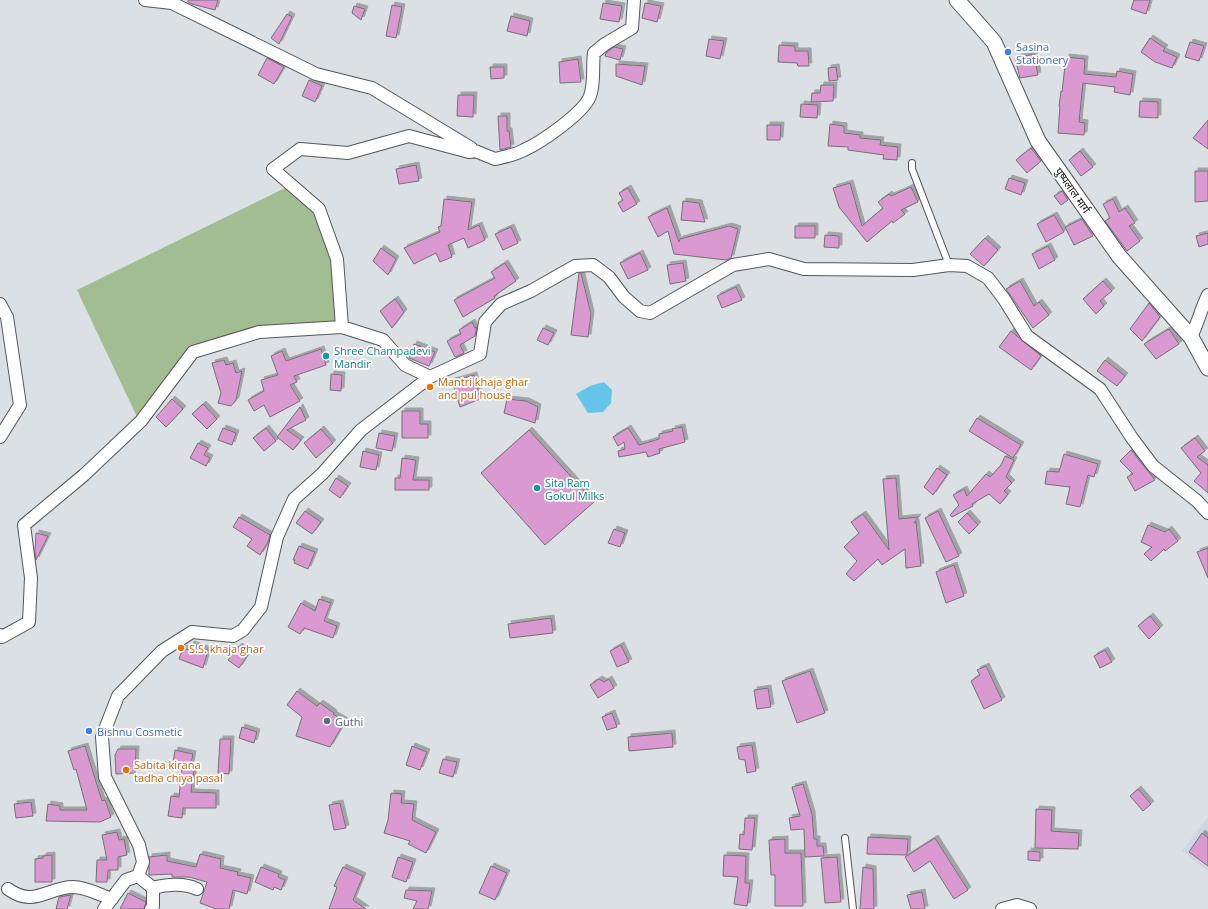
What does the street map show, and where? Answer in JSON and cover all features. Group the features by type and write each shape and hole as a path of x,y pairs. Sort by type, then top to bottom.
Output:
{"street":[{"path":"145,0 173,1 316,74 372,88 475,151 495,160 524,151 558,130 585,105 590,96 593,82 594,54 632,28 634,0"},
{"name":"पुष्पलाल मार्ग","path":"957,0 994,42 1043,147 1119,256 1191,337 1208,368"},
{"path":"342,327 337,259 319,209 273,169 300,149 348,153 409,136 469,152 475,151"},
{"path":"138,876 143,862 139,845 105,777 102,737 118,696 162,650 192,632 233,636 243,630 261,607 277,537 294,499 322,474 361,430 430,377 480,354 485,322 501,304 531,291 575,266 593,265 609,277 624,297 640,310 650,313 733,265 770,259 804,269 913,270 949,265 967,266 988,278 1004,299 1027,336 1100,389 1152,466 1197,501 1208,513"},
{"path":"1191,337 1197,324 1200,311 1208,295"},
{"path":"0,304 7,317 20,405 0,437"},
{"path":"0,635 2,637 29,622 31,578 24,525 84,475 141,421 193,352 259,332 342,327 383,340 405,365 430,377"},
{"path":"138,876 153,888"},
{"path":"104,909 126,880 138,876"},
{"path":"153,888 163,884 193,887 197,889"},
{"path":"8,890 16,895 34,898 56,890 72,887 112,899"},
{"path":"151,909 153,906 153,888"},
{"path":"1002,909 1017,905 1030,909"}],"lane":[{"path":"912,163 912,169 949,265"},
{"path":"845,838 853,909"}],"shaded area":[{"path":"1208,817 1208,871 1182,851"}],"green space":[{"path":"291,185 316,212 331,259 342,327 259,332 193,347 138,419 77,290"}],"water":[{"path":"604,382 612,390 611,403 603,412 588,413 576,394 590,386"}],"building":[{"path":"188,0 218,0 215,10 192,4 188,2"},
{"path":"1134,0 1150,0 1146,14 1131,9"},
{"path":"603,3 622,6 619,22 600,19"},
{"path":"645,3 661,6 657,22 642,18"},
{"path":"392,5 402,7 396,38 386,36"},
{"path":"354,6 365,9 361,20 352,13"},
{"path":"287,14 292,17 279,44 271,38"},
{"path":"511,16 530,21 527,36 507,31"},
{"path":"1150,38 1165,48 1163,51 1177,57 1172,68 1155,62 1141,52"},
{"path":"709,39 724,41 720,59 706,56"},
{"path":"1190,42 1204,46 1199,61 1185,57"},
{"path":"779,45 795,46 795,51 808,51 809,66 798,66 797,63 778,62"},
{"path":"614,47 623,49 620,60 605,56 606,53"},
{"path":"1034,54 1038,75 1020,78 1015,58"},
{"path":"1066,57 1085,59 1084,74 1116,77 1117,71 1133,74 1130,95 1114,92 1115,87 1083,83 1079,122 1085,123 1084,135 1058,133 1059,106"},
{"path":"267,58 284,67 274,84 258,75"},
{"path":"578,59 581,82 560,83 559,62"},
{"path":"616,64 645,66 642,85 616,76"},
{"path":"490,67 504,67 504,78 491,79"},
{"path":"836,67 838,80 829,81 828,68"},
{"path":"309,80 322,86 315,102 302,96"},
{"path":"821,85 834,85 833,101 811,102 812,93 820,93"},
{"path":"458,95 474,95 473,117 457,116"},
{"path":"1140,101 1158,102 1158,118 1139,117"},
{"path":"801,104 818,105 817,118 800,117"},
{"path":"498,116 507,116 507,131 509,131 511,147 500,150"},
{"path":"1208,120 1208,149 1193,138"},
{"path":"830,124 844,126 844,133 860,135 860,138 881,140 880,145 898,147 897,160 883,159 884,155 848,150 848,147 828,146"},
{"path":"767,125 781,125 780,140 767,140"},
{"path":"1031,148 1041,161 1027,173 1016,160"},
{"path":"1080,151 1093,167 1081,176 1069,160"},
{"path":"416,165 419,181 399,184 396,169"},
{"path":"1195,171 1208,171 1208,201 1195,202"},
{"path":"1009,178 1025,183 1021,195 1005,189"},
{"path":"850,183 862,226 883,208 878,202 889,194 891,196 911,187 918,202 901,210 905,214 893,223 892,221 867,242 839,207 833,188"},
{"path":"628,188 637,204 623,212 618,203 623,200 619,193"},
{"path":"1062,191 1068,200 1061,205 1054,196"},
{"path":"444,199 472,202 468,230 479,225 485,240 468,248 464,238 448,245 452,257 440,262 436,253 414,264 404,248 440,232 438,227 441,226"},
{"path":"1113,199 1119,212 1125,208 1135,223 1129,226 1140,241 1127,251 1105,221 1110,218 1103,204"},
{"path":"683,201 699,203 705,222 681,220"},
{"path":"667,208 679,242 680,239 729,226 738,229 731,258 726,260 674,254 668,231 658,237 648,217"},
{"path":"1054,215 1064,232 1046,242 1037,224"},
{"path":"1082,219 1093,236 1074,245 1065,227"},
{"path":"795,226 815,226 815,238 795,238"},
{"path":"511,227 518,243 503,250 495,234"},
{"path":"1208,233 1208,244 1199,247 1196,236"},
{"path":"825,235 839,236 839,248 824,247"},
{"path":"985,238 998,250 984,266 970,254"},
{"path":"1048,246 1055,260 1039,269 1032,254"},
{"path":"381,248 396,259 388,275 373,261"},
{"path":"640,253 648,270 628,279 620,263"},
{"path":"505,263 516,281 494,296 495,298 463,317 454,300 495,278 491,272"},
{"path":"683,263 686,281 670,284 667,265"},
{"path":"579,273 581,273 591,314 588,337 571,335"},
{"path":"1020,281 1034,306 1039,302 1049,315 1033,328 1006,289"},
{"path":"1103,281 1112,291 1100,301 1104,306 1096,314 1083,299"},
{"path":"736,287 742,300 722,308 717,296"},
{"path":"395,299 404,312 392,328 380,311"},
{"path":"1149,303 1160,317 1142,341 1130,329"},
{"path":"472,322 475,328 477,327 475,336 460,345 464,353 455,357 447,341 461,334 459,330"},
{"path":"543,328 554,333 548,345 537,340"},
{"path":"1169,329 1179,344 1156,359 1144,344"},
{"path":"1011,331 1041,356 1031,370 999,347"},
{"path":"414,344 435,352 429,366 409,358"},
{"path":"321,349 326,365 294,376 297,382 290,385 300,401 270,417 264,405 254,411 248,400 264,391 261,380 278,375 271,356 282,351 286,361"},
{"path":"224,360 226,365 233,363 236,373 242,371 236,400 231,406 218,403 221,393 212,363"},
{"path":"1105,360 1125,376 1117,386 1097,371"},
{"path":"331,374 342,375 341,391 330,390"},
{"path":"474,375 480,399 460,407 452,381"},
{"path":"172,399 183,409 166,427 156,417"},
{"path":"507,399 526,401 538,407 535,423 504,413"},
{"path":"203,404 217,419 207,429 192,414"},
{"path":"300,407 306,420 287,430 301,440 293,450 277,437"},
{"path":"402,411 420,411 420,424 428,424 428,438 402,438"},
{"path":"977,418 1021,445 1013,458 969,431"},
{"path":"682,427 685,442 659,449 660,453 648,457 646,452 619,457 618,451 625,449 624,442 618,446 613,437 628,428 639,445 659,439 659,434 673,431 672,429"},
{"path":"223,428 236,433 232,445 218,440"},
{"path":"266,428 276,441 264,451 253,438"},
{"path":"321,429 333,443 316,458 304,443"},
{"name":"Sita Ram Gokul Milks","path":"529,430 594,502 545,545 481,473"},
{"path":"379,433 395,436 392,451 376,448"},
{"path":"1195,438 1205,451 1197,457 1208,465 1208,493 1194,481 1201,473 1181,448"},
{"path":"198,443 208,448 204,455 210,458 206,466 190,458"},
{"path":"1131,450 1155,480 1135,491 1127,477 1133,474 1120,461"},
{"path":"363,451 379,455 376,470 360,467"},
{"path":"1064,454 1098,464 1094,477 1088,475 1080,507 1066,504 1070,487 1045,484 1047,471 1059,472"},
{"path":"1005,456 1014,460 1006,477 1012,483 1004,491 1008,494 1000,504 989,494 972,504 973,506 952,517 950,515 959,505 953,495 964,489 967,496 986,474 990,477 1001,465"},
{"path":"402,458 416,460 413,480 429,480 429,490 395,490 395,478 400,478"},
{"path":"937,468 947,475 933,495 924,487"},
{"path":"336,478 348,486 340,498 329,490"},
{"path":"896,478 899,519 918,517 914,523 916,522 921,566 906,568 905,549 882,565 878,559 854,581 846,574 857,561 844,547 859,533 851,522 863,514 889,550 883,479"},
{"path":"305,511 321,522 312,534 296,523"},
{"path":"938,511 959,556 946,562 925,518"},
{"path":"967,513 978,525 969,534 958,522"},
{"path":"239,517 270,535 268,542 260,555 247,546 252,539 233,527"},
{"path":"1148,525 1165,532 1169,529 1178,541 1165,551 1164,549 1151,561 1144,554 1152,547 1141,542"},
{"path":"614,529 625,533 620,547 608,543"},
{"path":"36,533 48,536 36,560 35,552"},
{"path":"299,546 315,552 308,569 294,563 295,560 293,560"},
{"path":"1208,548 1208,578 1197,552"},
{"path":"954,565 964,596 946,603 936,572"},
{"path":"319,599 331,603 324,621 337,626 333,638 304,628 300,634 288,627 301,603 315,611"},
{"path":"1150,616 1160,628 1149,639 1138,626"},
{"path":"551,618 553,633 510,638 508,624"},
{"path":"191,644 208,650 203,668 179,659 183,648 189,650"},
{"path":"621,645 629,662 617,667 610,651"},
{"path":"239,646 249,653 239,668 228,660"},
{"path":"1105,650 1112,662 1100,668 1094,656"},
{"path":"986,666 1002,700 984,709 971,681 980,675 977,670"},
{"path":"810,671 825,713 797,723 782,681"},
{"path":"599,679 604,682 609,679 614,688 598,698 590,685"},
{"path":"768,688 771,707 757,709 754,690"},
{"path":"297,691 317,706 320,703 334,713 333,714 345,721 330,747 296,736 302,717 287,705"},
{"path":"612,713 617,727 607,730 602,717"},
{"path":"242,727 257,732 254,743 239,738"},
{"path":"672,733 673,747 629,751 628,737"},
{"path":"220,739 231,739 229,774 218,773"},
{"path":"752,745 756,771 747,773 745,760 739,759 737,747"},
{"path":"85,746 102,801 105,800 111,817 100,822 46,821 48,804 60,806 60,810 87,810 76,769 74,770 68,751"},
{"path":"412,746 427,752 420,770 406,765"},
{"path":"118,749 136,749 135,773 116,774 115,755"},
{"path":"175,750 193,754 190,769 194,769 191,792 216,793 216,808 183,808 182,818 168,816 171,796 179,797 182,765 173,763"},
{"path":"443,759 457,762 453,777 439,773"},
{"path":"803,784 812,814 814,839 817,839 817,846 823,846 824,856 805,857 804,829 791,830 789,818 800,816 792,787"},
{"path":"1138,789 1151,804 1143,811 1130,796"},
{"path":"391,793 402,794 401,803 414,804 412,820 436,832 426,853 408,844 410,841 384,833 388,820"},
{"path":"31,802 33,816 16,818 14,804"},
{"path":"340,803 346,828 334,830 329,805"},
{"path":"1036,809 1052,810 1051,831 1079,833 1078,849 1035,848"},
{"path":"745,818 755,818 752,850 739,849 740,834 744,835"},
{"path":"117,832 119,840 124,839 127,855 118,857 118,870 108,870 107,882 96,882 97,860 107,860 102,835"},
{"path":"1202,833 1208,838 1208,866 1189,852"},
{"path":"868,837 908,839 907,855 867,854"},
{"path":"935,838 968,890 954,899 930,861 914,872 905,857"},
{"path":"785,839 785,853 801,853 803,906 775,906 775,875 771,875 769,840"},
{"path":"1028,851 1040,852 1040,861 1028,860"},
{"path":"200,854 221,859 220,868 238,872 237,875 251,878 247,894 233,890 229,909 216,909 200,903 207,882 189,877 172,877 172,874 149,875 149,857 167,855 167,861 196,867"},
{"path":"52,855 52,882 35,882 35,859"},
{"path":"724,855 746,856 745,883 750,883 747,906 734,904 738,877 723,876"},
{"path":"398,857 413,862 406,882 392,877"},
{"path":"837,857 841,902 825,903 821,858"},
{"path":"491,866 507,873 495,900 479,893"},
{"path":"261,867 279,874 278,877 285,880 281,890 274,887 273,890 255,882"},
{"path":"343,867 363,876 353,900 366,909 329,909 337,887 334,886"},
{"path":"863,867 873,869 874,909 860,909"},
{"path":"406,890 432,891 428,909 413,909 417,901 404,898"},
{"path":"922,892 925,909 911,909 907,895"},
{"path":"128,893 146,902 144,909 120,909"},
{"path":"71,895 67,909 56,909 59,897"}],"place":[{"name":"Sasina Stationery","path":"1008,52"},
{"name":"Shree Champadevi Mandir","path":"326,356"},
{"name":"Mantri khaja ghar and pul house","path":"430,387"},
{"name":"Sita Ram Gokul Milks","path":"537,488"},
{"name":"S.S. khaja ghar","path":"181,648"},
{"name":"Guthi","path":"327,721"},
{"name":"Bishnu Cosmetic","path":"89,731"},
{"name":"Sabita kirana tadha chiya pasal","path":"126,770"}]}
